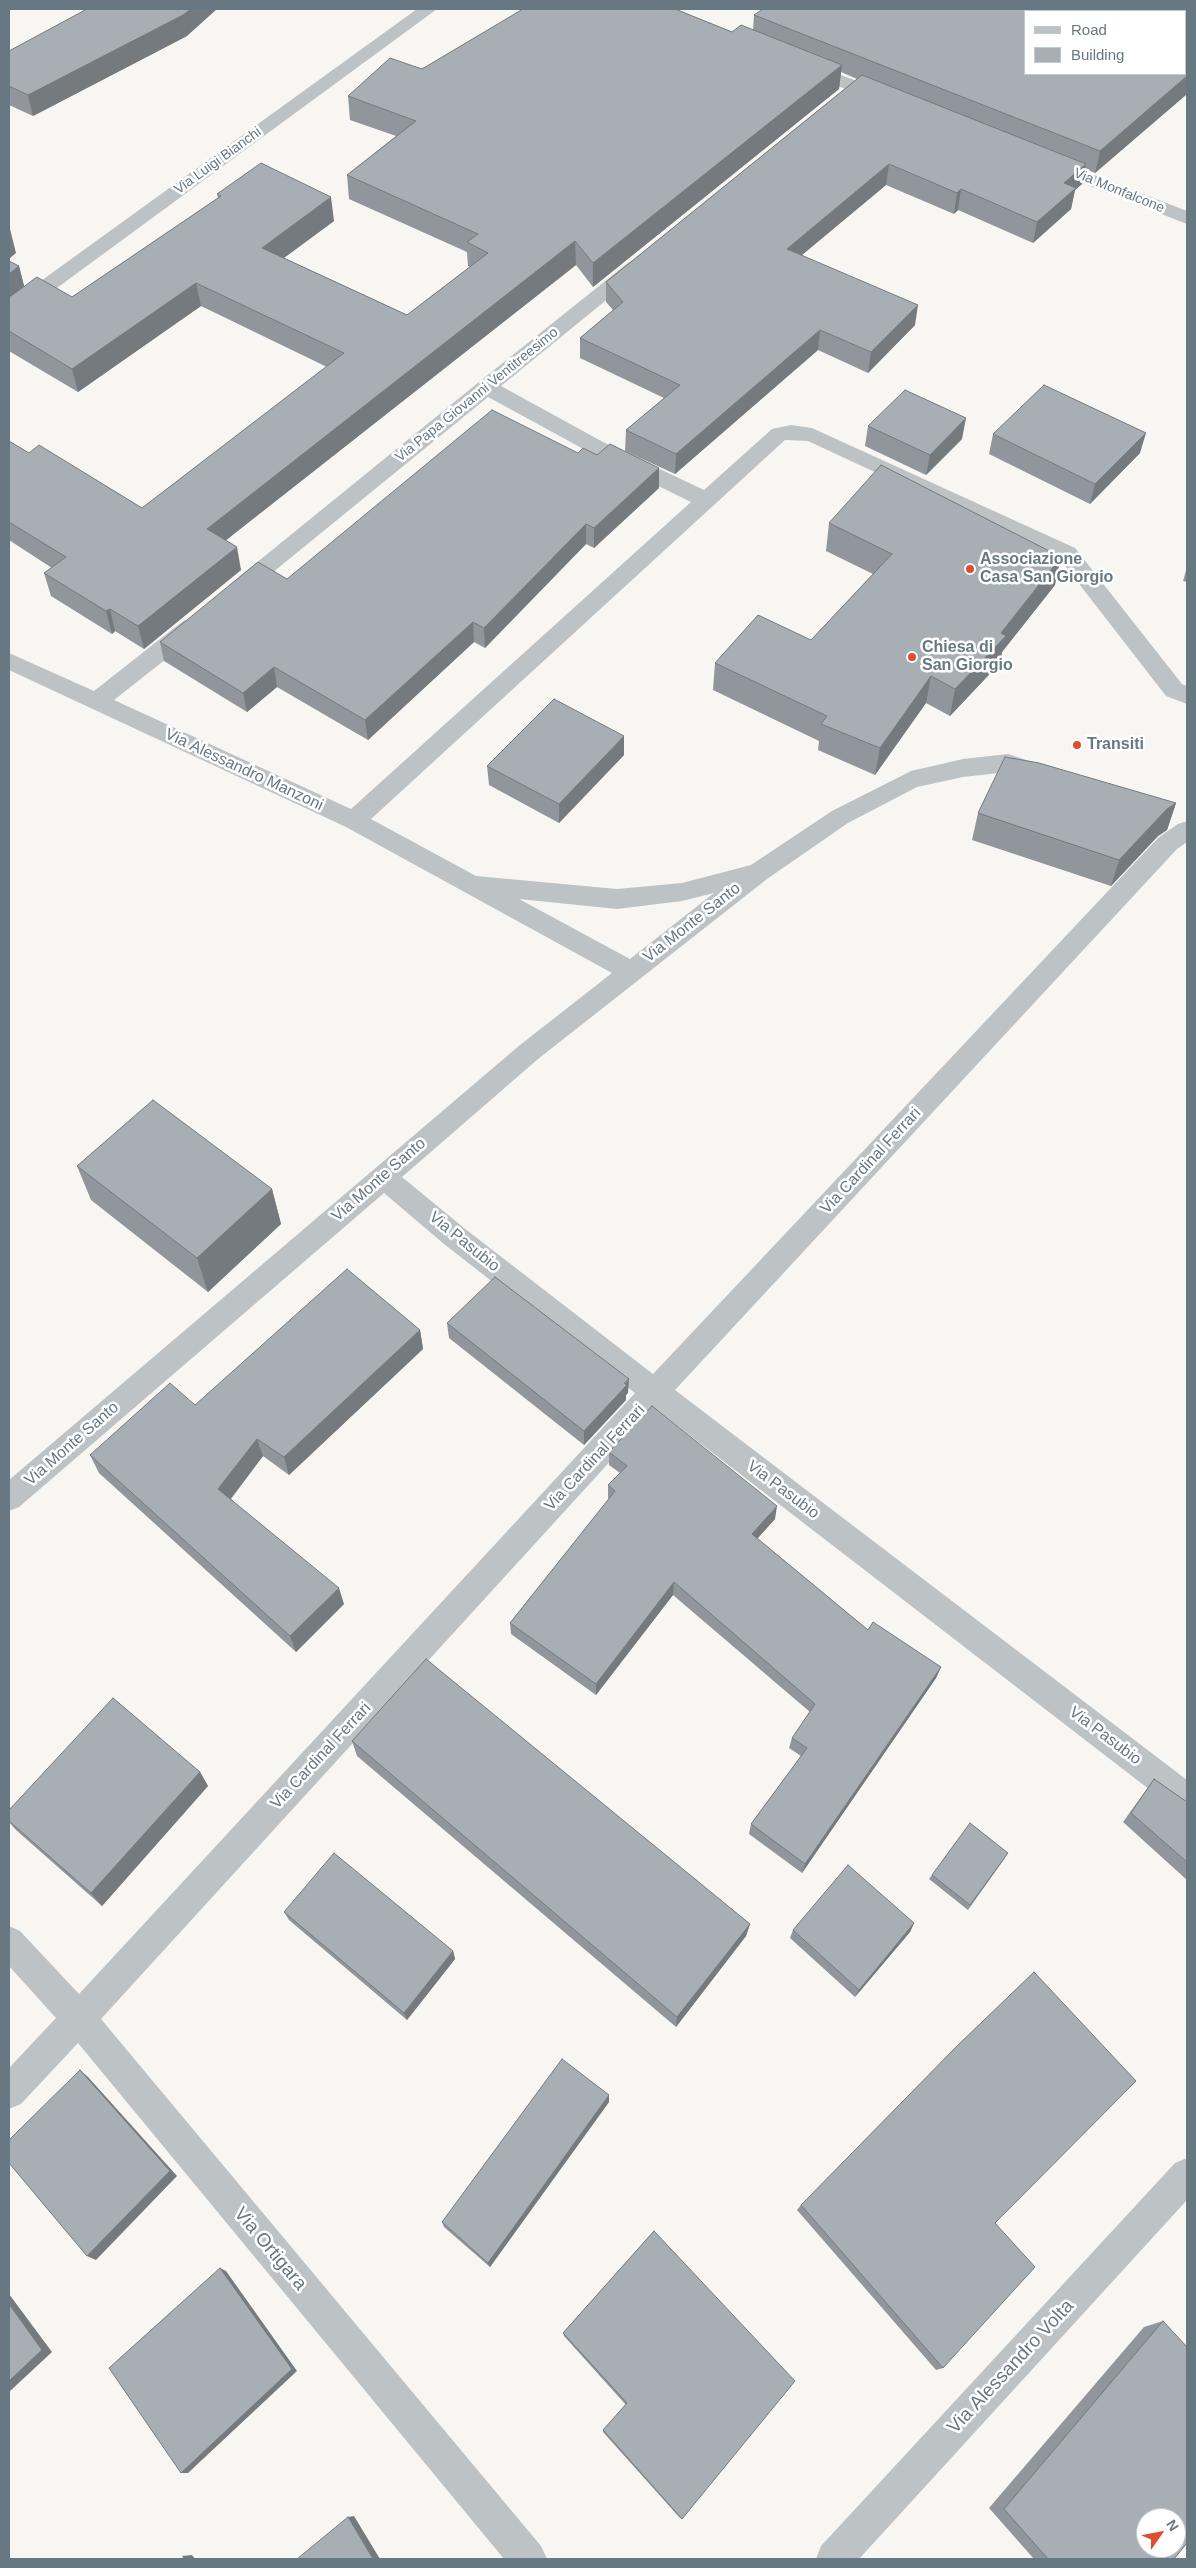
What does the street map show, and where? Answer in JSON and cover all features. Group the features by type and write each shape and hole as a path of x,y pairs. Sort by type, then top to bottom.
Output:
{"street":[{"name":"Via Luigi Bianchi","path":"9,313 428,9"},
{"path":"785,58 902,105"},
{"path":"838,102 856,87"},
{"name":"Via Monfalcone","path":"1031,156 1187,218"},
{"name":"Via Papa Giovanni Ventitreesimo","path":"96,702 214,609 654,251"},
{"path":"486,388 596,447 706,500"},
{"path":"354,821 779,434 791,432 812,435 1067,553 1174,690 1187,696"},
{"name":"Via Alessandro Manzoni","path":"9,661 354,821 476,885 631,971"},
{"name":"Via Alessandro Manzoni","path":"476,885 617,899 682,892 758,872 840,817 911,780 963,768 1008,763 1054,777"},
{"name":"Via Cardinal Ferrari","path":"9,2092 655,1392 1168,843 1181,820"},
{"name":"Via Monte Santo","path":"9,1498 529,1052 758,872"},
{"name":"Via Pasubio","path":"384,1177 454,1236 655,1392 1187,1799"},
{"name":"Via Ortigara","path":"9,1942 79,2018 528,2559"},
{"name":"Via Alessandro Volta","path":"834,2559 1187,2174"}],"building":[{"path":"87,9 191,9 183,15 28,95 9,86 9,51"},
{"path":"523,9 675,9 732,32 741,25 842,65 593,263 575,241 207,529 237,547 138,626 110,609 106,611 44,573 66,557 9,522 9,441 29,453 39,445 142,508 344,353 196,283 72,369 9,331 9,296 37,277 72,297 221,196 217,194 261,163 331,197 262,248 407,315 488,253 467,242 478,234 347,175 416,121 348,96 390,58 422,69"},
{"path":"763,9 1187,9 1187,76 1100,151 754,15"},
{"path":"862,75 1086,164 1064,183 1076,188 1037,222 961,189 957,193 889,164 787,249 918,305 871,352 820,330 676,454 626,430 680,385 580,338 623,302 606,282"},
{"path":"9,261 19,266 9,274"},
{"path":"1044,385 1146,433 1095,484 993,434"},
{"path":"905,390 966,418 930,455 868,426"},
{"path":"492,410 578,453 583,448 597,455 610,444 659,468 594,528 586,524 484,628 473,622 365,720 274,667 243,693 160,642 258,562 287,579"},
{"path":"881,465 1061,557 1001,633 1006,636 955,689 931,676 880,748 821,724 827,716 715,663 758,615 811,640 892,554 829,523"},
{"path":"554,699 624,736 559,804 487,766"},
{"path":"1005,757 1039,763 1176,803 1167,809 1119,860 978,813"},
{"path":"153,1100 272,1189 197,1258 77,1166"},
{"path":"347,1269 420,1330 284,1457 257,1439 218,1489 339,1588 290,1636 90,1455 170,1383 195,1405"},
{"path":"495,1277 629,1379 624,1383 627,1385 584,1431 447,1323"},
{"path":"652,1406 777,1506 752,1534 868,1630 873,1622 941,1667 805,1864 751,1824 807,1748 792,1738 815,1704 674,1582 596,1684 510,1623 615,1491 608,1485 627,1466 609,1452"},
{"path":"426,1659 750,1924 677,2017 352,1741"},
{"path":"113,1698 200,1772 91,1893 9,1821 9,1810"},
{"path":"1154,1779 1187,1802 1187,1862 1131,1813"},
{"path":"970,1823 1008,1853 970,1905 932,1875"},
{"path":"334,1853 453,1951 404,2013 284,1912"},
{"path":"848,1865 914,1923 859,1990 793,1930"},
{"path":"1034,1972 1136,2081 995,2223 1035,2267 943,2368 801,2205 957,2046"},
{"path":"562,2059 609,2095 488,2263 442,2222"},
{"path":"80,2070 170,2171 87,2256 9,2163 9,2140"},
{"path":"654,2231 795,2381 682,2519 603,2430 627,2403 563,2333"},
{"path":"220,2268 292,2369 181,2473 109,2368"},
{"path":"9,2304 42,2350 9,2381"},
{"path":"1163,2321 1187,2347 1187,2543 1186,2544 1186,2508 1136,2508 1136,2558 1174,2559 1048,2559 1004,2509"},
{"path":"348,2517 373,2559 297,2559"}],"place":[{"name":"Associazione Casa San Giorgio","path":"970,569"},
{"name":"Chiesa di San Giorgio","path":"912,657"},
{"name":"Transiti","path":"1077,745"}]}
